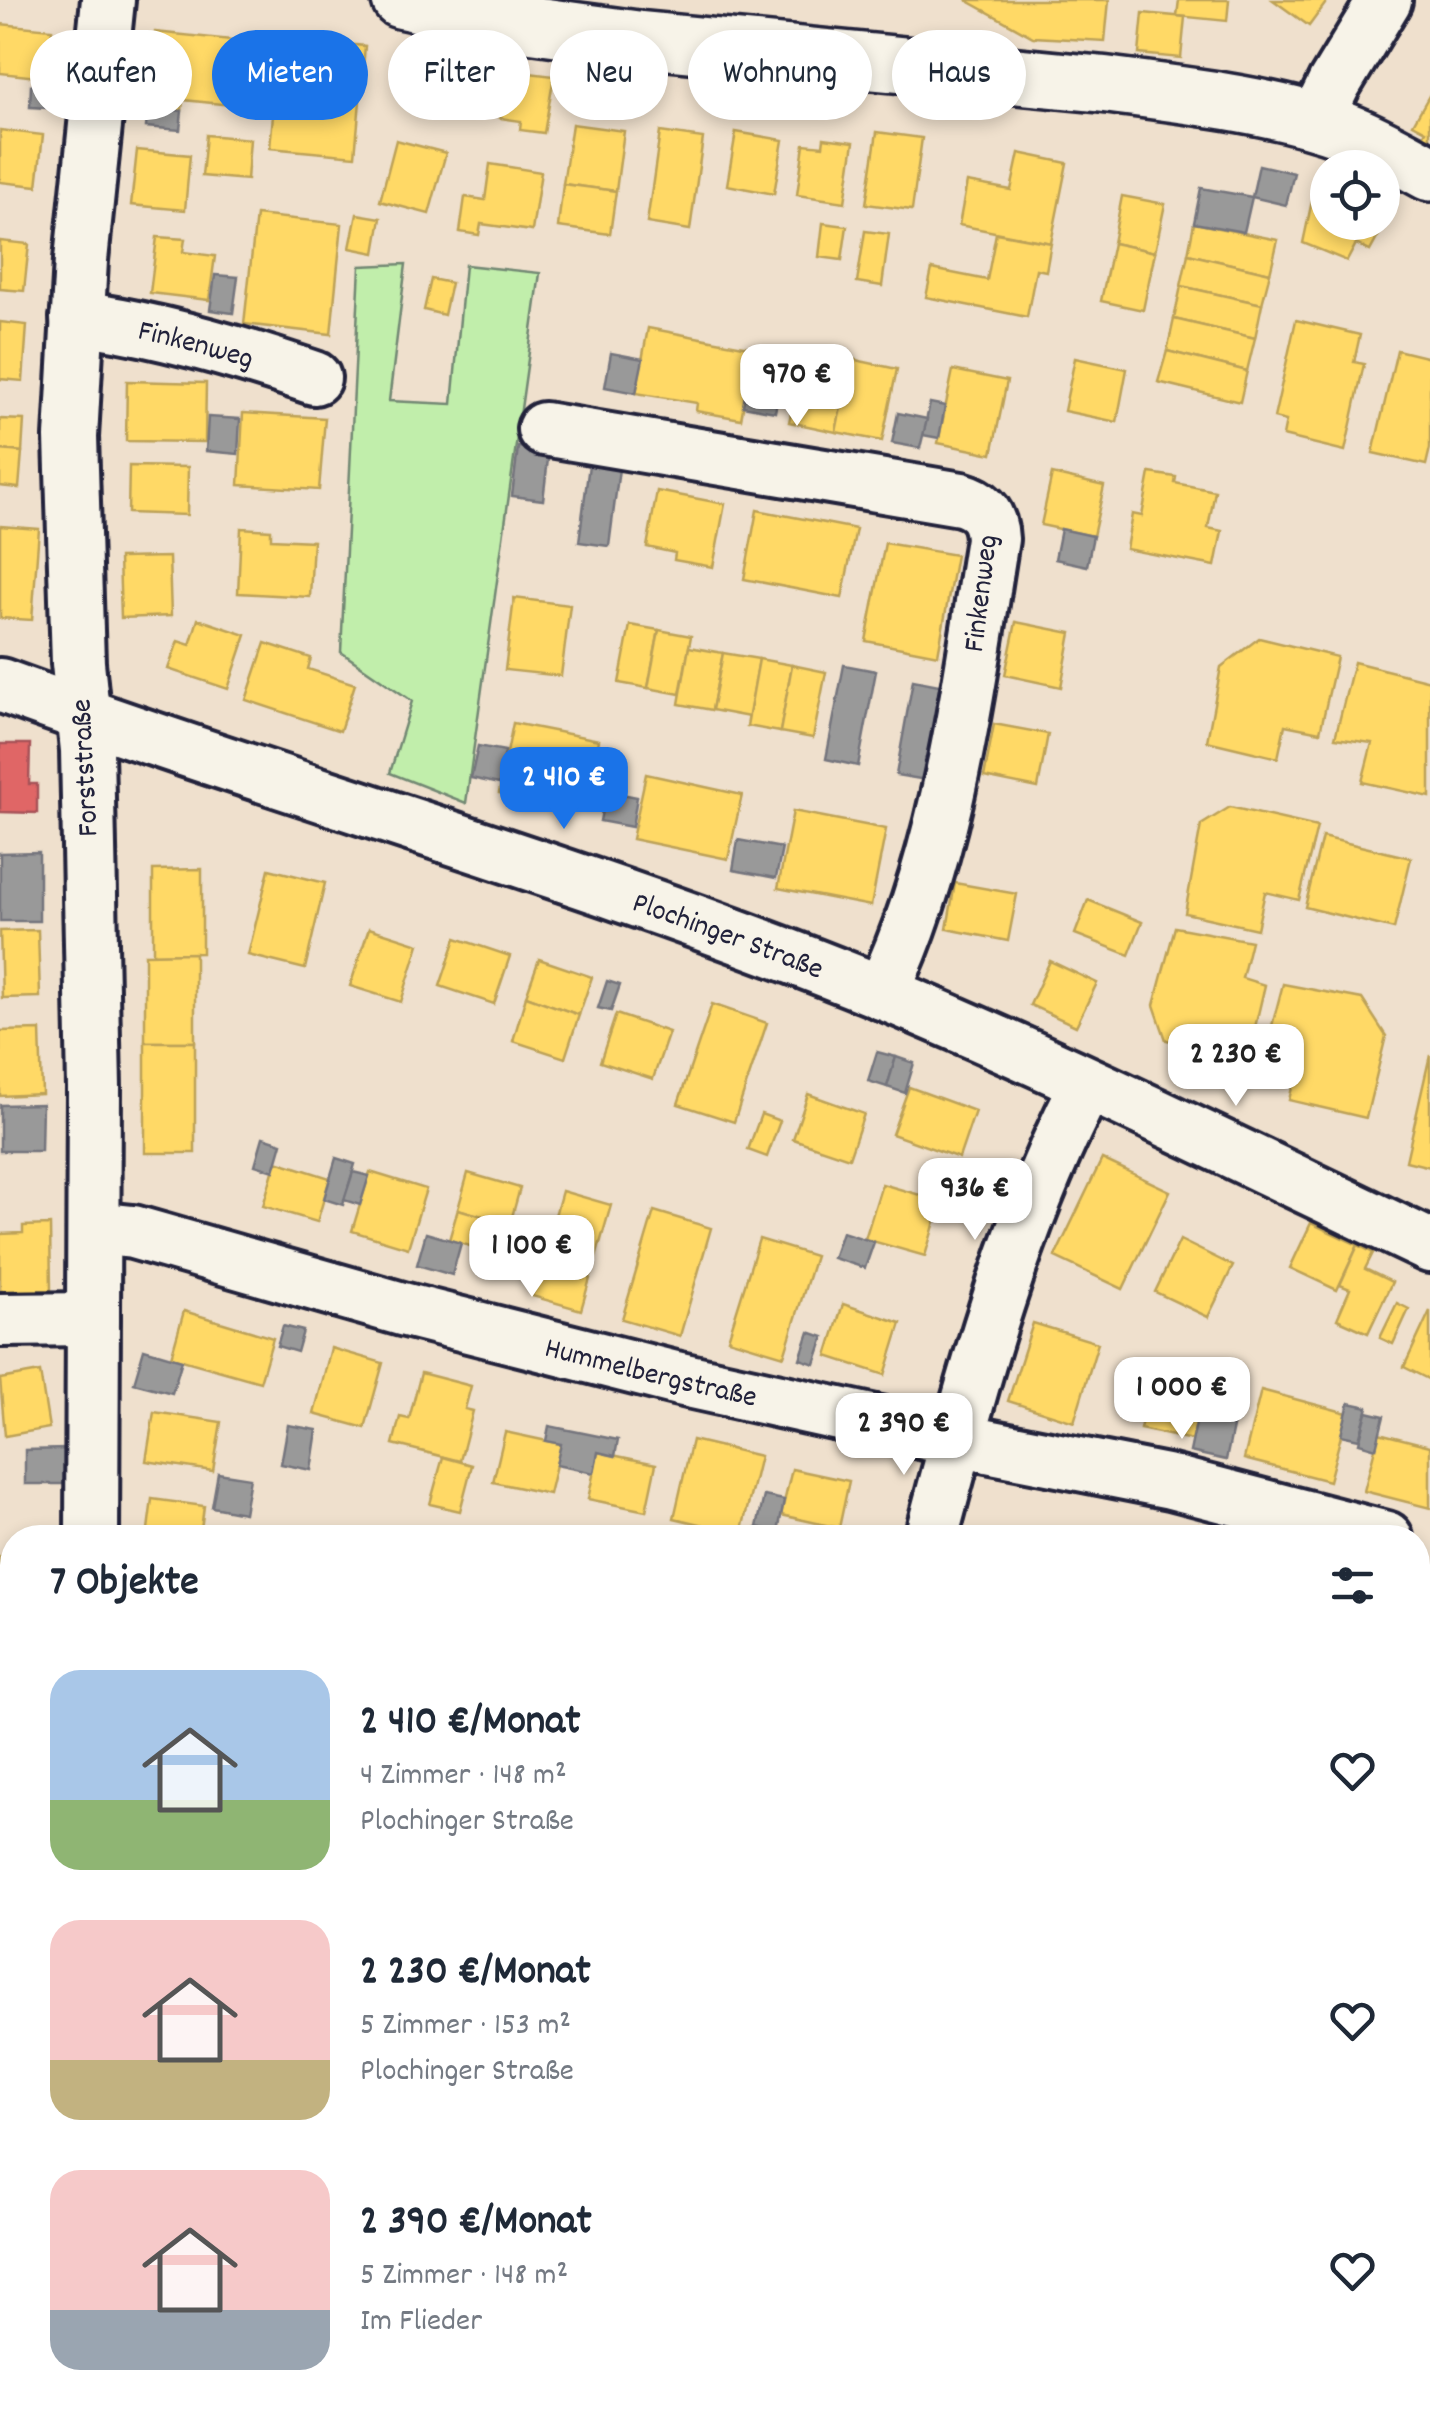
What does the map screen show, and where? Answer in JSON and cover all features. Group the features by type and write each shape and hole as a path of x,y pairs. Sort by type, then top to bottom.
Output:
{"main road":[{"path":"400,0 484,18 618,37 1144,90 1316,121 1376,144 1430,173"}],"street":[{"name":"Forststraße","path":"92,1525 95,1228 87,750 82,715 71,438 77,318 108,0"},
{"path":"1316,121 1385,0"},
{"name":"Finkenweg","path":"77,318 109,322 236,354 314,378"},
{"name":"Finkenweg","path":"544,429 961,499 983,511 991,525 992,539 934,856 908,933 882,993"},
{"name":"Plochinger Straße","path":"0,685 596,886 882,993 1087,1084 1430,1246"},
{"path":"934,1525 1001,1290 1087,1084"},
{"name":"Hummelbergstraße","path":"95,1228 133,1232 402,1309 675,1378 1171,1482 1336,1525"},
{"path":"0,1320 93,1319"}],"green space":[{"path":"406,264 389,401 452,404 465,265 540,273 466,803 390,773 412,701 341,652 360,266"}],"building: Wohnen":[{"path":"966,0 1109,0 1105,41 1033,37"},
{"path":"1179,0 1229,0 1227,21 1177,16"},
{"path":"1273,0 1328,0 1309,26"},
{"path":"1143,13 1185,17 1181,58 1139,54"},
{"path":"0,24 52,29 30,30 30,76 0,73"},
{"path":"192,36 212,38 212,103 192,101"},
{"path":"530,73 550,76 544,133 520,130 521,121 514,120 530,120"},
{"path":"1430,94 1430,140 1423,136 1426,131 1413,124"},
{"path":"273,120 358,120 355,156 270,148"},
{"path":"572,124 624,131 616,191 563,184"},
{"path":"0,130 43,135 37,186 0,182"},
{"path":"660,132 703,138 690,230 647,223"},
{"path":"736,132 783,140 774,194 727,185"},
{"path":"877,132 922,138 912,210 866,204"},
{"path":"206,135 250,139 247,180 202,176"},
{"path":"824,138 854,142 845,202 797,195 804,144 823,146"},
{"path":"396,140 446,153 429,214 380,201"},
{"path":"137,150 190,155 185,210 131,205"},
{"path":"1019,153 1067,163 1051,243 959,225 967,182 1011,190"},
{"path":"490,164 541,172 532,231 481,224 479,235 460,232 465,197 485,200"},
{"path":"563,184 616,191 610,234 558,227"},
{"path":"1122,196 1165,204 1155,252 1113,243"},
{"path":"1310,210 1310,240 1376,240 1370,251 1356,244 1347,261 1303,243"},
{"path":"357,214 381,218 375,253 350,248"},
{"path":"256,215 342,224 331,334 244,324"},
{"path":"823,223 847,226 842,260 819,257"},
{"path":"1194,223 1278,240 1270,273 1188,254"},
{"path":"865,231 889,234 882,286 857,282"},
{"path":"996,233 1051,243 1046,271 1036,269 1027,317 926,297 932,269 987,280"},
{"path":"157,237 185,239 183,252 215,256 209,300 150,293"},
{"path":"0,241 29,244 24,291 0,289"},
{"path":"1113,243 1155,252 1143,310 1101,301"},
{"path":"1188,254 1270,273 1262,304 1181,286"},
{"path":"431,279 451,283 444,315 424,310"},
{"path":"1181,286 1262,304 1255,338 1174,319"},
{"path":"1174,319 1255,338 1247,371 1167,351"},
{"path":"1296,320 1360,335 1354,362 1364,364 1345,451 1283,436 1286,421 1274,418"},
{"path":"0,322 27,325 23,381 0,379"},
{"path":"648,328 754,348 741,419 696,411 697,403 636,393"},
{"path":"805,349 851,359 836,432 789,422"},
{"path":"1397,350 1430,358 1430,448 1426,465 1373,453"},
{"path":"1167,351 1247,371 1240,402 1158,382"},
{"path":"1075,358 1127,369 1117,422 1064,411"},
{"path":"851,359 897,369 882,441 836,432"},
{"path":"953,370 1007,381 992,454 938,443"},
{"path":"127,381 206,383 205,442 126,441"},
{"path":"243,413 325,418 319,490 239,485"},
{"path":"0,419 24,420 22,452 0,450"},
{"path":"0,450 22,452 19,488 0,486"},
{"path":"129,466 188,467 187,515 128,513"},
{"path":"1150,473 1176,477 1175,483 1215,491 1208,528 1222,531 1215,566 1126,549 1132,514 1142,516"},
{"path":"1052,474 1104,486 1093,536 1041,525"},
{"path":"657,491 725,504 713,567 674,560 675,553 647,547"},
{"path":"757,510 856,529 842,598 744,579"},
{"path":"0,526 39,529 32,620 0,618"},
{"path":"241,528 271,530 271,539 313,541 310,597 238,593"},
{"path":"885,543 956,555 938,655 866,641"},
{"path":"169,557 171,616 121,618 119,558"},
{"path":"514,598 570,605 561,676 505,670"},
{"path":"198,619 246,635 228,689 168,669 178,641 190,645"},
{"path":"1016,622 1071,633 1061,687 1005,675"},
{"path":"630,625 659,630 648,688 619,683"},
{"path":"659,630 691,636 680,694 648,688"},
{"path":"1259,638 1337,657 1320,732 1285,725 1278,758 1207,741 1221,667"},
{"path":"265,643 311,658 308,669 355,684 340,731 246,700"},
{"path":"689,647 723,653 712,710 679,704"},
{"path":"723,653 759,659 749,717 712,710"},
{"path":"759,659 792,665 780,732 747,726"},
{"path":"1354,662 1430,681 1430,797 1362,782 1372,743 1335,738"},
{"path":"792,665 826,672 813,738 780,732"},
{"path":"513,723 599,740 585,810 499,793"},
{"path":"994,724 1048,734 1038,788 984,777"},
{"path":"646,774 742,795 728,859 632,839"},
{"path":"1230,807 1317,827 1299,900 1265,892 1257,929 1185,913 1201,825"},
{"path":"793,811 886,829 871,906 778,888"},
{"path":"1322,837 1411,858 1394,929 1305,907"},
{"path":"202,869 202,953 153,954 153,870"},
{"path":"269,869 325,883 305,969 248,955"},
{"path":"955,883 1017,894 1008,941 947,929"},
{"path":"1088,900 1142,922 1129,955 1075,934"},
{"path":"1175,927 1251,941 1242,978 1265,985 1248,1057 1166,1040 1154,1005"},
{"path":"369,928 419,944 401,1002 350,986"},
{"path":"38,930 40,997 2,998 0,931"},
{"path":"456,938 510,956 494,1004 440,986"},
{"path":"195,953 195,1042 145,1042 145,954"},
{"path":"539,959 592,977 579,1015 526,996"},
{"path":"1050,961 1097,983 1076,1026 1030,1005"},
{"path":"1283,984 1362,999 1386,1036 1366,1118 1289,1100 1297,1067 1263,1060"},
{"path":"526,996 579,1015 565,1058 513,1041"},
{"path":"712,1004 767,1023 734,1122 678,1104"},
{"path":"616,1014 669,1032 653,1079 600,1062"},
{"path":"40,1030 42,1094 0,1096 0,1031"},
{"path":"145,1042 195,1042 195,1153 145,1153"},
{"path":"1430,1055 1430,1167 1406,1161"},
{"path":"909,1087 975,1111 959,1158 892,1134"},
{"path":"808,1094 864,1114 849,1158 793,1139"},
{"path":"761,1114 780,1121 767,1157 748,1150"},
{"path":"1102,1159 1170,1191 1123,1289 1055,1257"},
{"path":"276,1161 330,1178 317,1222 263,1206"},
{"path":"370,1172 426,1189 408,1248 352,1231"},
{"path":"468,1173 520,1188 510,1224 458,1209"},
{"path":"882,1184 941,1201 925,1256 865,1239"},
{"path":"562,1191 611,1205 581,1310 532,1296"},
{"path":"458,1209 510,1224 501,1255 449,1240"},
{"path":"654,1211 711,1228 680,1336 622,1319"},
{"path":"1311,1223 1358,1245 1337,1290 1290,1268"},
{"path":"50,1225 51,1290 0,1291 0,1234 23,1233 23,1226"},
{"path":"759,1239 815,1256 784,1356 728,1339"},
{"path":"1180,1240 1233,1266 1208,1317 1155,1292"},
{"path":"1358,1245 1373,1253 1365,1269 1392,1282 1368,1333 1337,1319 1350,1289 1340,1285"},
{"path":"1397,1303 1409,1309 1393,1344 1380,1338"},
{"path":"843,1304 901,1323 885,1375 827,1356"},
{"path":"184,1311 273,1338 260,1382 171,1357"},
{"path":"1430,1311 1430,1380 1404,1367"},
{"path":"1033,1323 1098,1343 1074,1422 1008,1401"},
{"path":"331,1348 383,1363 365,1428 314,1414"},
{"path":"40,1372 49,1428 5,1436 0,1379"},
{"path":"421,1373 471,1386 465,1409 473,1411 460,1461 393,1444 400,1417 409,1419"},
{"path":"1150,1382 1203,1394 1192,1440 1140,1429"},
{"path":"1261,1390 1347,1413 1329,1481 1244,1459"},
{"path":"154,1412 221,1422 213,1471 146,1461"},
{"path":"505,1432 561,1444 549,1494 493,1482"},
{"path":"1379,1433 1430,1446 1430,1508 1364,1491"},
{"path":"692,1440 760,1456 743,1525 703,1525 674,1518"},
{"path":"598,1452 656,1464 646,1511 588,1499"},
{"path":"443,1457 472,1465 460,1511 430,1504"},
{"path":"792,1469 849,1481 840,1525 781,1515"},
{"path":"152,1499 204,1506 202,1525 149,1525"}],"building: Handel":[{"path":"0,744 30,744 29,784 37,784 37,813 0,812"}],"building: Industrie":[{"path":"147,120 181,120 180,130 146,127"},
{"path":"1259,165 1294,173 1286,205 1252,197"},
{"path":"1201,188 1252,197 1244,232 1194,223"},
{"path":"215,275 238,277 233,313 210,310"},
{"path":"611,353 643,359 636,393 605,387"},
{"path":"749,374 781,380 775,412 743,406"},
{"path":"930,403 945,406 939,438 923,435"},
{"path":"898,413 927,419 920,448 892,443"},
{"path":"208,417 240,419 238,454 206,451"},
{"path":"518,447 549,451 543,500 512,496"},
{"path":"590,457 620,461 609,546 579,542"},
{"path":"1061,529 1093,536 1087,566 1055,559"},
{"path":"844,665 876,671 858,766 826,759"},
{"path":"913,680 944,686 927,780 896,775"},
{"path":"478,746 505,751 499,784 471,778"},
{"path":"606,791 637,797 632,827 600,821"},
{"path":"738,840 782,848 776,878 733,870"},
{"path":"39,852 39,921 0,921 0,853"},
{"path":"607,981 620,985 611,1011 598,1008"},
{"path":"877,1052 896,1057 887,1087 868,1081"},
{"path":"896,1057 914,1063 905,1093 887,1087"},
{"path":"42,1104 41,1151 0,1151 0,1105"},
{"path":"263,1137 282,1143 274,1171 255,1165"},
{"path":"336,1158 355,1164 343,1205 324,1199"},
{"path":"353,1172 369,1176 360,1205 344,1200"},
{"path":"842,1232 874,1242 865,1268 833,1258"},
{"path":"426,1233 461,1243 452,1275 417,1265"},
{"path":"283,1326 303,1331 297,1352 277,1346"},
{"path":"809,1332 824,1337 815,1364 800,1359"},
{"path":"144,1349 182,1360 172,1393 134,1383"},
{"path":"1349,1403 1368,1407 1359,1439 1341,1435"},
{"path":"1199,1409 1235,1417 1226,1460 1190,1452"},
{"path":"1367,1412 1384,1416 1376,1448 1359,1443"},
{"path":"288,1425 317,1430 311,1470 281,1464"},
{"path":"549,1426 618,1440 615,1456 598,1452 594,1473 556,1465 561,1444 546,1441"},
{"path":"66,1449 66,1484 25,1484 25,1450"},
{"path":"218,1473 250,1478 244,1513 212,1507"},
{"path":"764,1496 784,1500 779,1525 757,1525"}]}
